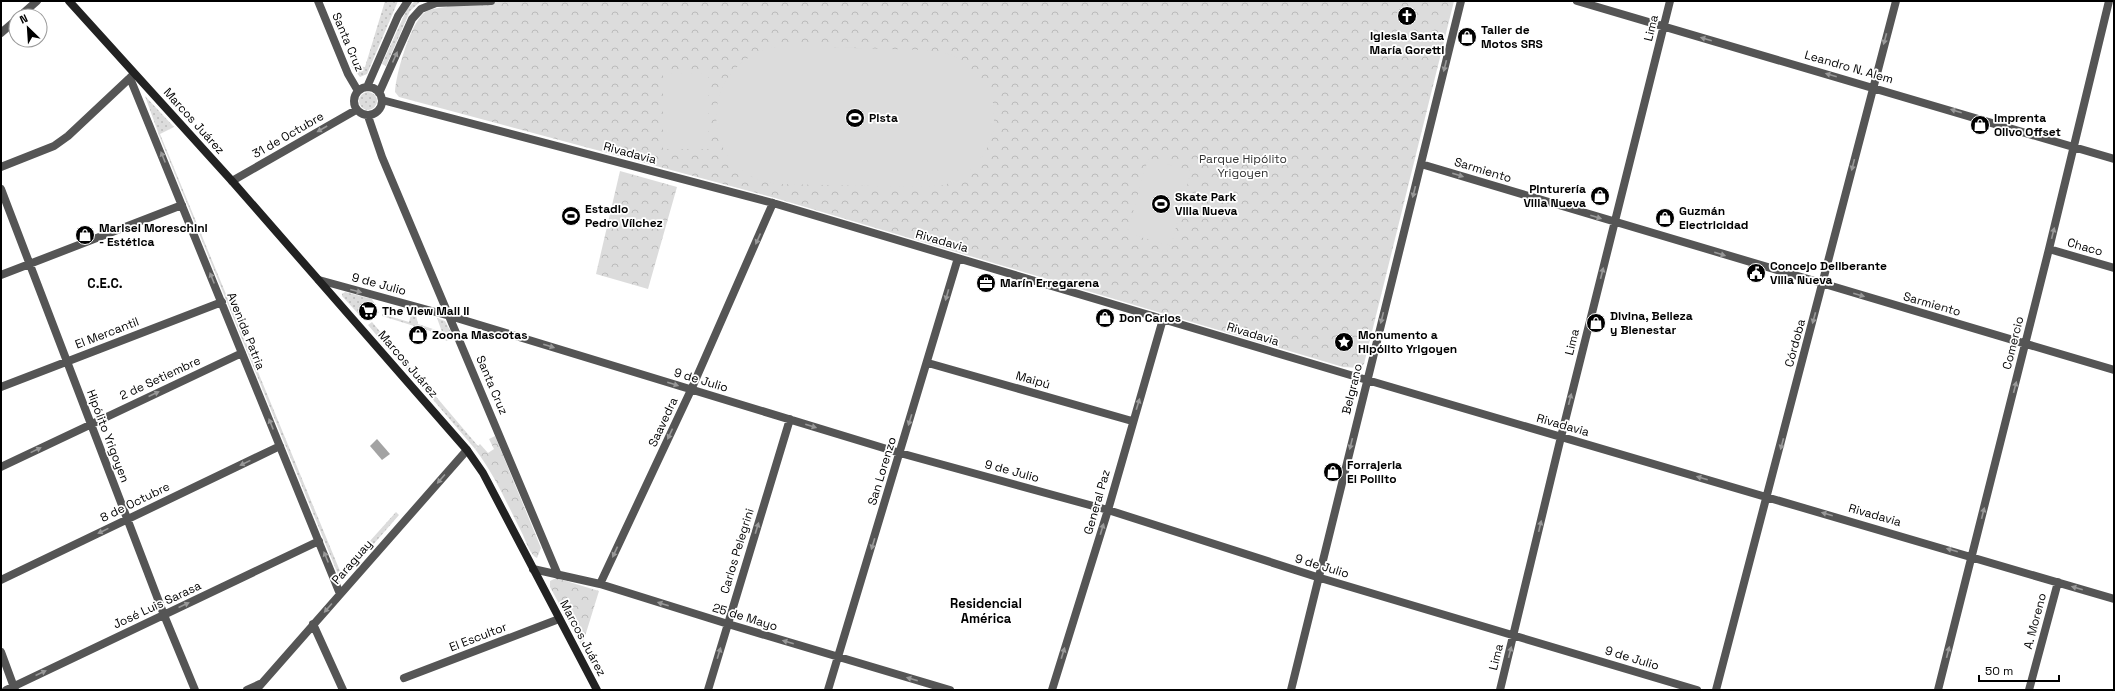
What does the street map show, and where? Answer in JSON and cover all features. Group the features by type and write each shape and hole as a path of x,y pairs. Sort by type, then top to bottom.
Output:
{"main road":[{"name":"Marcos Juárez","path":"69,1 132,76 232,181 467,450 483,473 597,690"}],"street":[{"path":"29,8 36,1"},
{"name":"Santa Cruz","path":"318,1 348,74 358,91"},
{"path":"367,87 398,16 408,1"},
{"path":"381,96 374,88 367,87 358,91 353,102 356,110 368,116 379,111 381,96 412,19 421,9 436,3 490,1"},
{"name":"Belgrano","path":"1291,690 1317,577 1461,1"},
{"name":"Leandro N. Alem","path":"1576,1 1873,86 2114,159"},
{"name":"Lima","path":"1500,690 1561,437 1670,1"},
{"name":"Córdoba","path":"1716,690 1768,497 1896,1"},
{"name":"Comercio","path":"1938,690 2026,343 2109,1"},
{"path":"1,167 54,146 68,136 132,76"},
{"name":"Avenida Patria","path":"132,76 182,205 340,594"},
{"name":"Rivadavia","path":"381,96 773,203 1367,380 1972,556 2114,599"},
{"name":"31 de Octubre","path":"232,181 356,110"},
{"name":"Santa Cruz","path":"368,116 382,157 558,575"},
{"name":"Sarmiento","path":"1420,164 2114,370"},
{"name":"Hipólito Yrigoyen","path":"1,189 90,424 164,615 195,690"},
{"name":"Saavedra","path":"600,584 691,390 773,203"},
{"path":"1,275 182,205"},
{"name":"Chaco","path":"2049,249 2114,268"},
{"name":"San Lorenzo","path":"828,690 928,363 958,258"},
{"name":"9 de Julio","path":"319,280 450,316 900,453 1108,510 1317,577 1697,690"},
{"name":"El Mercantil","path":"1,387 222,302"},
{"name":"General Paz","path":"1052,690 1108,510 1132,421 1163,319"},
{"name":"2 de Setiembre","path":"1,467 242,353"},
{"name":"Maipú","path":"928,363 1132,421"},
{"name":"Carlos Pelegrini","path":"708,690 790,419"},
{"name":"8 de Octubre","path":"1,580 280,446"},
{"name":"Paraguay","path":"256,690 467,450"},
{"name":"José Luis Sarasa","path":"5,690 15,688 319,541"},
{"name":"25 de Mayo","path":"533,569 600,584 950,690"},
{"name":"A. Moreno","path":"2029,690 2058,582"},
{"name":"El Escultor","path":"404,678 559,619"},
{"path":"313,624 343,690"},
{"path":"1,652 15,688"},
{"path":"1,683 5,690"},
{"path":"247,690 262,683"}],"green space":[{"path":"385,1 398,1 367,74 360,77 351,66 365,67"},
{"path":"415,1 421,1 410,11 386,66 382,64 407,9"},
{"name":"Parque Hipólito Yrigoyen","path":"448,1 1454,1 1364,364 1360,368 1343,367 775,198 399,97 395,92 398,74 404,52 416,23 427,11 447,7"},
{"name":"Pista","path":"781,46 926,50 953,55 964,62 982,80 993,103 994,129 985,153 968,173 945,185 919,187 779,184 752,177 732,161 720,141 716,117 720,94 732,72 753,55"},
{"path":"708,73 708,149 663,149 663,74"},
{"path":"364,92 372,92 377,97 375,108 372,110 364,110 359,105 359,97"},
{"path":"145,96 174,127 160,134 340,571 343,571 396,512 399,515 345,577 340,577 337,572 159,135"},
{"path":"1148,159 1191,171 1171,246 1127,233"},
{"path":"620,171 677,187 648,289 596,274"},
{"path":"345,292 372,299 379,313 372,311 363,319 342,296"},
{"path":"412,311 415,311 418,324 442,332 437,318 445,321 454,338 446,341 443,335 382,316 382,314 409,322"},
{"path":"372,322 383,335 379,338 368,325"},
{"path":"389,342 399,353 396,356 386,345"},
{"path":"404,359 478,446 475,449 401,362"},
{"path":"495,436 541,548 537,558 527,545 495,480 475,449 480,444 488,453 494,449 489,439"},
{"path":"556,578 599,591 582,646 550,587 550,581"}],"shaded area":[{"path":"377,439 390,454 382,460 370,446"}],"place":[{"name":"Iglesia Santa María Goretti","path":"1407,16"},
{"name":"Taller de Motos SRS","path":"1467,37"},
{"name":"Pista","path":"855,118"},
{"name":"Imprenta Olivo Offset","path":"1980,125"},
{"name":"Pinturería Villa Nueva","path":"1600,196"},
{"name":"Skate Park Villa Nueva","path":"1161,204"},
{"name":"Estadio Pedro Vílchez","path":"571,216"},
{"name":"Guzmán Electricidad","path":"1665,218"},
{"name":"Marisel Moreschini - Estética","path":"85,235"},
{"name":"Concejo Deliberante Villa Nueva","path":"1756,273"},
{"name":"Marín Erregarena","path":"986,283"},
{"name":"The View Mall II","path":"368,311"},
{"name":"Don Carlos","path":"1105,318"},
{"name":"Divina, Belleza y Bienestar","path":"1596,323"},
{"name":"Zoona Mascotas","path":"418,335"},
{"name":"Monumento a Hipólito Yrigoyen","path":"1344,342"},
{"name":"Forrajeria El Pollito","path":"1333,472"}],"district":[{"name":"C.E.C.","path":"105,283"},
{"name":"Residencial América","path":"986,610"}]}
